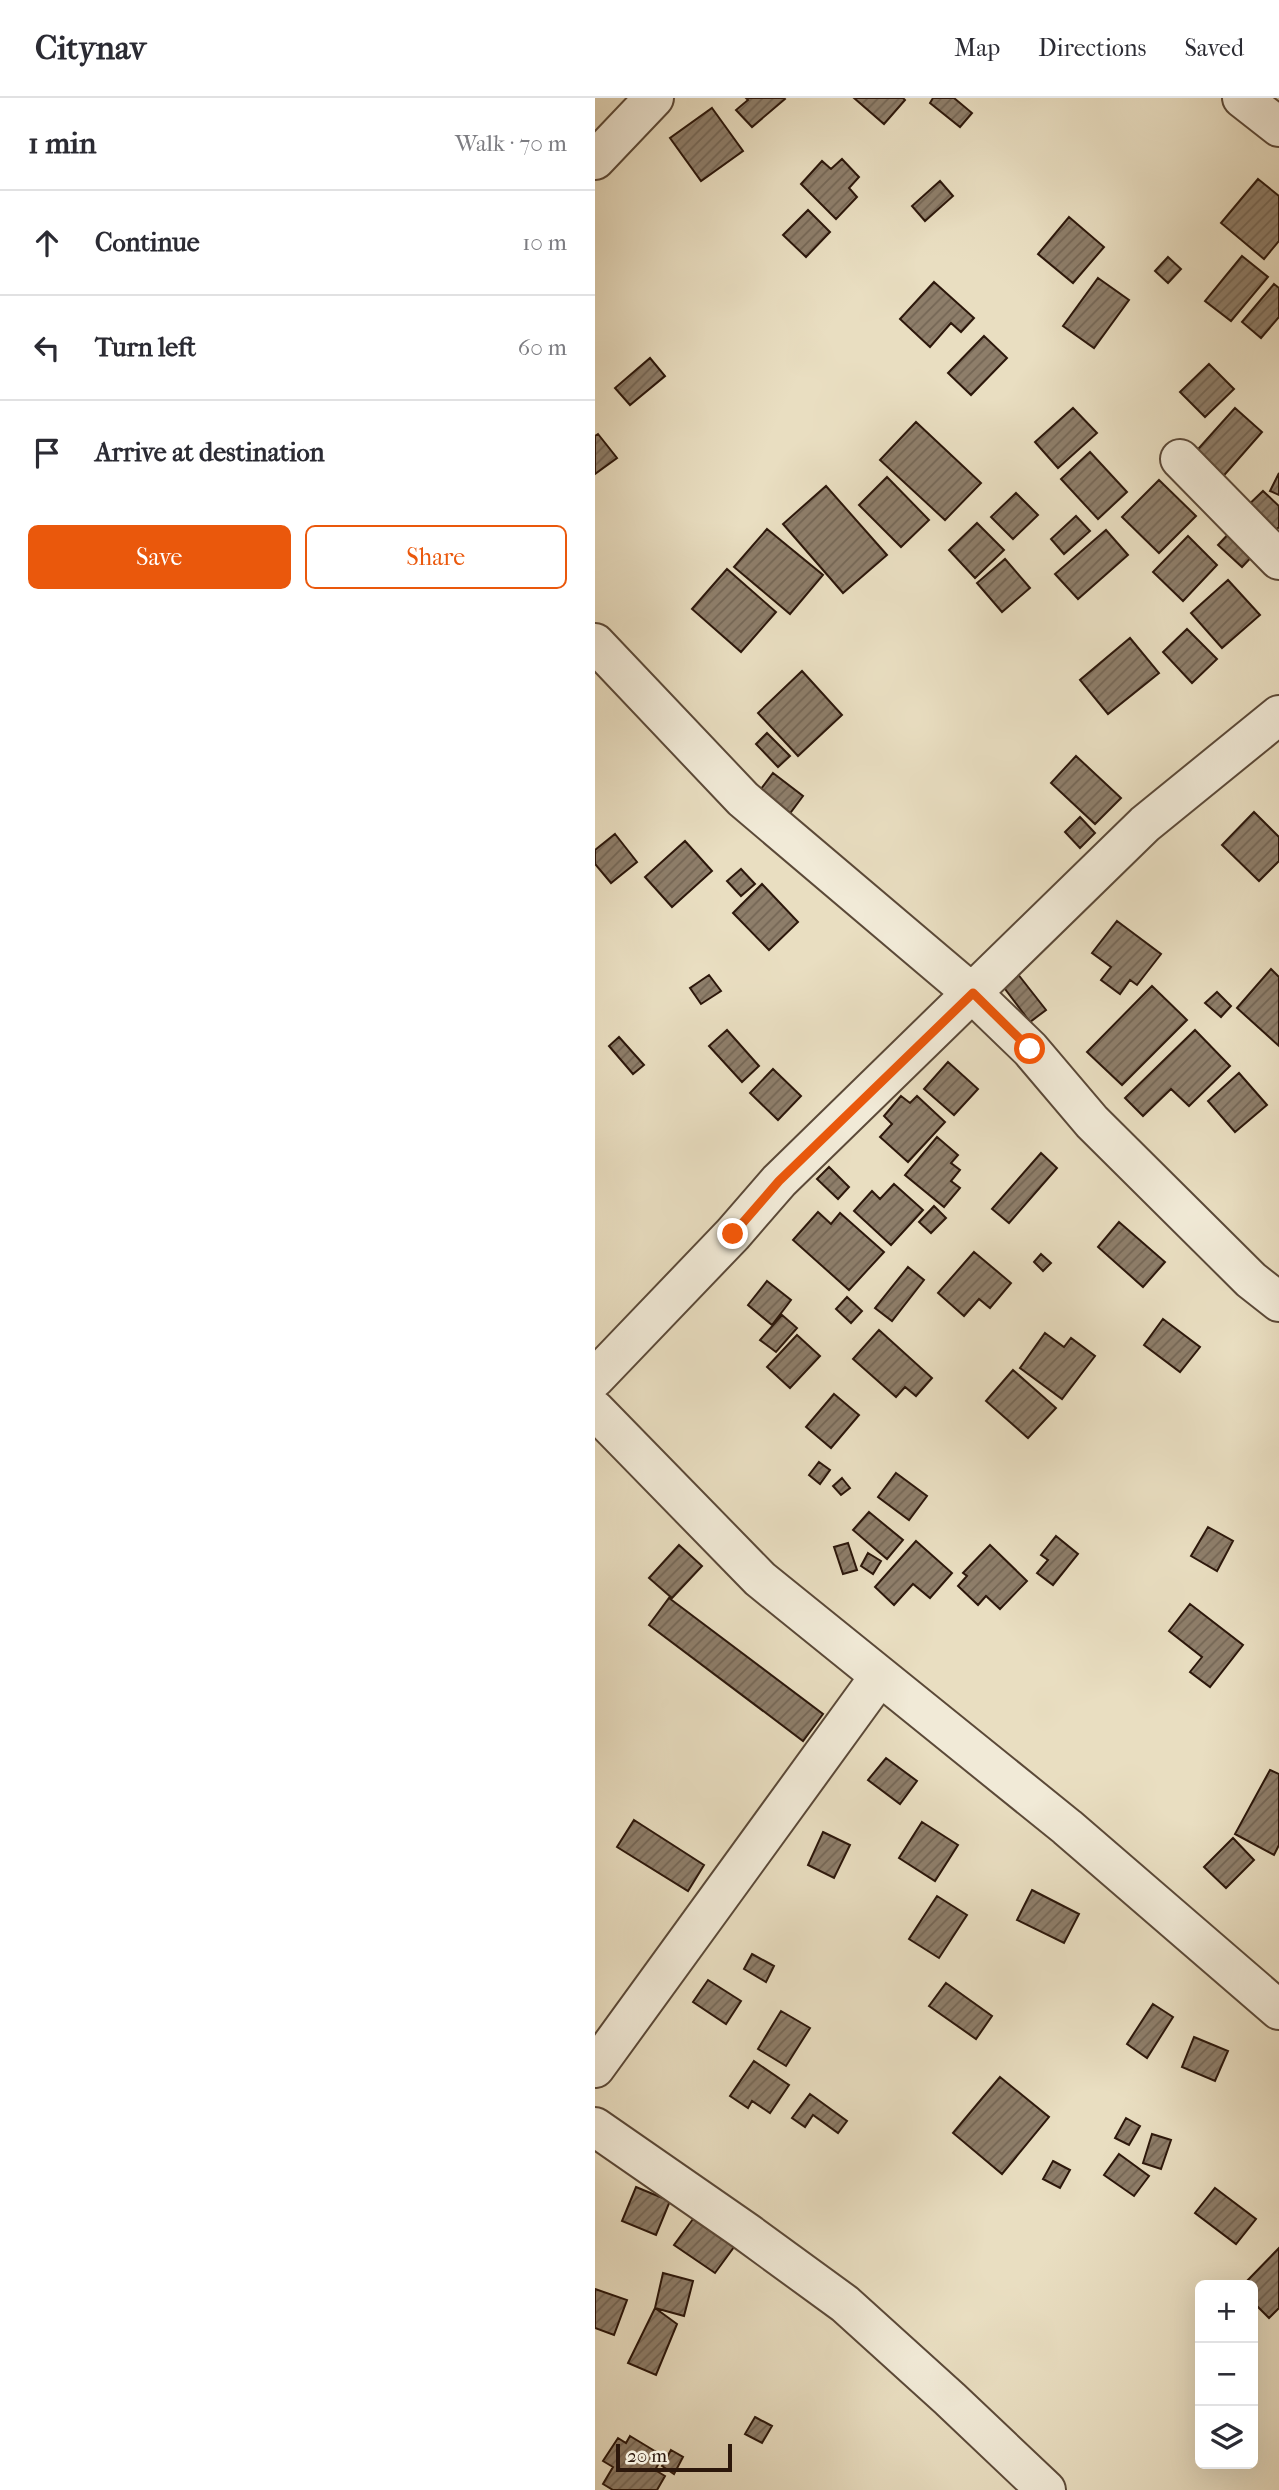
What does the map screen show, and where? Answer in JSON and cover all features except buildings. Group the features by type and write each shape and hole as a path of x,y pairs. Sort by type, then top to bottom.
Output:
{"street":[{"path":"595,160 654,98"},
{"path":"1242,98 1279,127"},
{"path":"1180,459 1279,560"},
{"path":"595,643 743,799 973,993 1030,1049 1092,1122 1251,1280 1279,1303"},
{"path":"595,1378 733,1234 779,1181 1145,824 1279,715"},
{"path":"595,1410 760,1580 1067,1827 1279,2010"},
{"path":"595,2068 879,1677"},
{"path":"595,2127 845,2304 1046,2490"}],"route":[{"path":"733,1234 779,1181 973,993 1030,1049"}]}
